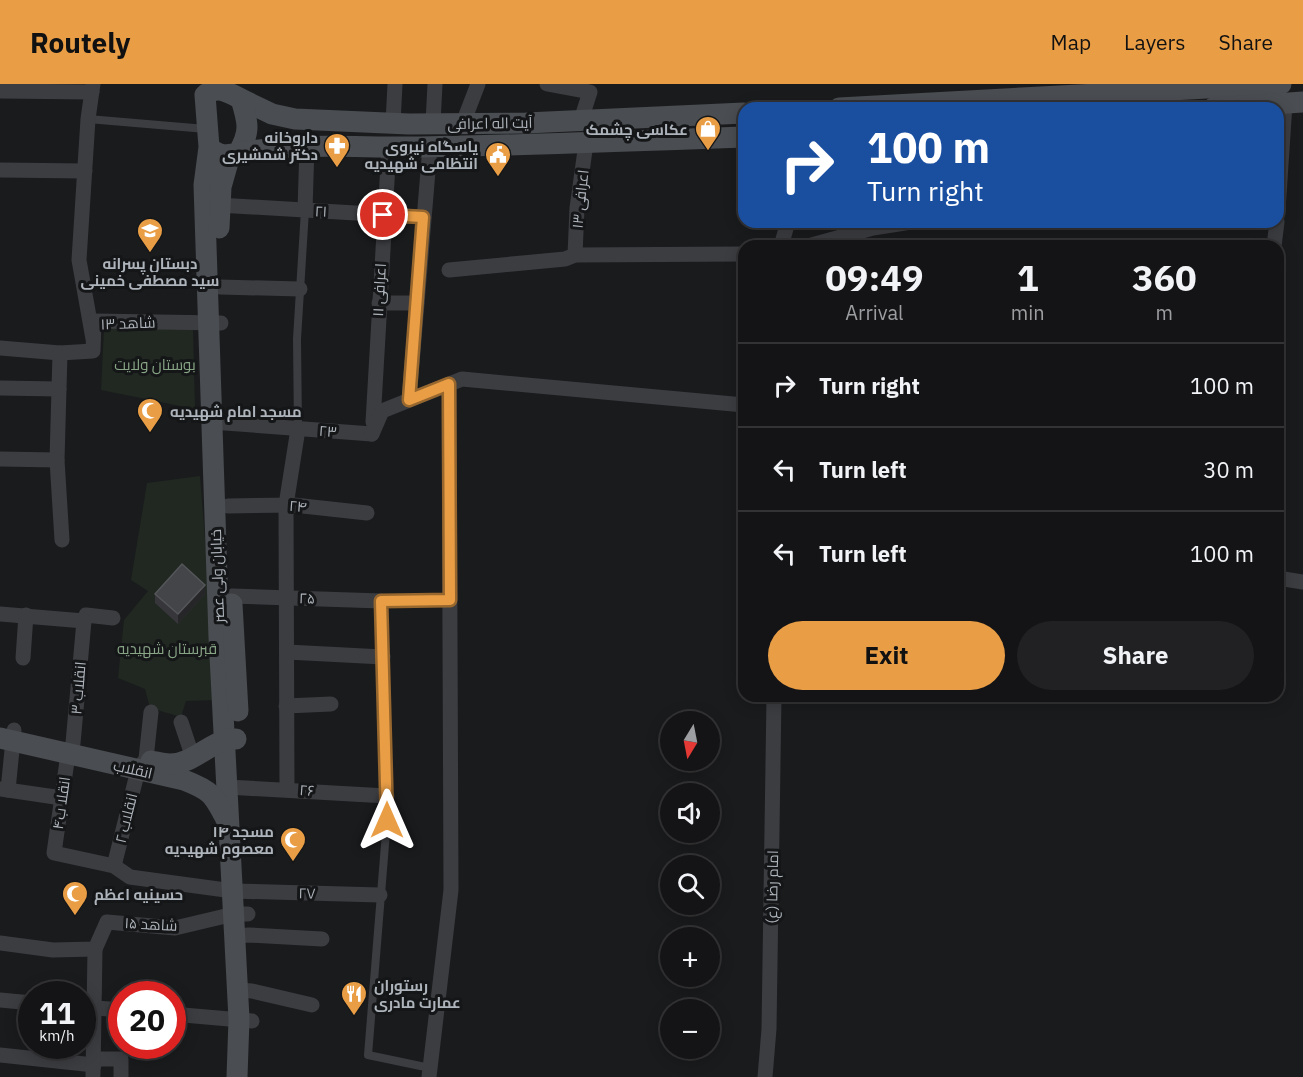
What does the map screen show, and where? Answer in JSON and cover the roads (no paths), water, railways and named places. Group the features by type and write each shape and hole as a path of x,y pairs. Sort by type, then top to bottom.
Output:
{"main road":[{"path":"1210,93 1247,85 1292,95"},
{"name":"آیت اله اعرافی","path":"219,91 284,117 393,123 581,120 738,113"},
{"name":"خیابان ولی عصر","path":"214,322 220,287 218,206 221,188 234,154 245,141 248,129 246,116 219,91 208,138 204,186 214,322 234,787 250,1077"},
{"path":"965,102 1154,93 1292,95"},
{"path":"284,117 278,129 279,136 297,146"},
{"name":"آیت اله اعرافی","path":"234,154 297,146 430,147 738,137"},
{"path":"208,138 216,153 234,154"},
{"name":"خیابان ولی عصر","path":"218,423 228,506 232,596 232,739"},
{"name":"انقلاب","path":"7,734 142,765 206,788 237,828"},
{"name":"انقلاب","path":"142,765 168,764 193,759 232,739"},
{"name":"خیابان ولی عصر","path":"237,1077 246,1020"}],"street":[{"path":"393,123 395,84"},
{"path":"433,123 435,84"},
{"path":"463,123 478,84"},
{"path":"547,84 590,92 581,120"},
{"path":"0,91 92,88 79,260 93,339"},
{"path":"1284,151 1292,95"},
{"name":"اعرافی ۱۳","path":"575,255 577,208 586,143"},
{"path":"297,146 304,210"},
{"name":"اعرافی ۱۱","path":"372,434 383,215 389,147"},
{"path":"409,400 430,147"},
{"path":"0,170 85,171"},
{"name":"۲۱","path":"218,206 423,217"},
{"path":"830,240 873,228"},
{"path":"449,270 565,259 575,255 738,254"},
{"path":"220,287 300,289"},
{"path":"379,303 417,303"},
{"name":"شاهد ۱۳","path":"60,353 93,351 94,321 214,322"},
{"path":"0,348 60,353 57,460 62,540"},
{"path":"372,434 382,411 462,379 738,404"},
{"path":"430,1073 451,890 449,384"},
{"path":"0,388 58,389"},
{"name":"۲۳","path":"218,423 372,434"},
{"path":"287,789 286,505 298,429"},
{"path":"0,459 57,460"},
{"name":"۲۴","path":"228,506 286,505 367,513"},
{"path":"1284,579 1303,582"},
{"name":"۲۵","path":"232,596 381,601"},
{"path":"0,614 84,621 86,615 113,618"},
{"path":"22,658 26,615"},
{"name":"انقلاب ۳","path":"71,748 84,621"},
{"path":"286,651 383,657"},
{"name":"امام رضا (ع)","path":"765,1077 769,1029 774,702"},
{"path":"286,706 331,704"},
{"name":"انقلاب ۲","path":"114,866 142,765 151,712"},
{"path":"181,722 193,759"},
{"path":"7,734 4,789 62,798"},
{"name":"انقلا ب۴","path":"54,853 71,748"},
{"name":"۲۶","path":"234,787 387,796"},
{"name":"۲۷","path":"54,853 114,866 130,877 240,892 380,895"},
{"name":"شاهد ۱۵","path":"95,949 107,922 175,928 241,914"},
{"path":"242,935 322,939"},
{"path":"0,944 53,950 95,949 92,981"},
{"path":"245,991 312,1005"},
{"path":"0,1000 18,1002"},
{"path":"186,1015 246,1020"},
{"path":"0,1056 94,1067 121,1059 121,1077"},
{"path":"93,1059 94,1067"}],"lane":[{"path":"88,119 208,138"},
{"path":"298,429 297,339 304,210"},
{"path":"430,1073 368,1055 387,820 381,601 450,600"}],"place":[{"name":"عکاسی چشمک","path":"708,152"},
{"name":"داروخانه دکتر شمشیری","path":"337,169"},
{"name":"پاسگاه نیروی انتظامی شهیدیه","path":"498,178"},
{"name":"دبستان پسرانه سید مصطفی خمینی","path":"150,254"},
{"name":"مسجد امام شهیدیه","path":"150,434"},
{"name":"مسجد ۱۴ معصوم شهیدیه","path":"293,863"},
{"name":"حسینیه اعظم","path":"75,917"},
{"name":"رستوران عمارت مادری","path":"354,1017"}],"park label":[{"name":"بوستان ولایت","path":"155,364"},
{"name":"قبرستان شهیدیه","path":"167,648"}]}
